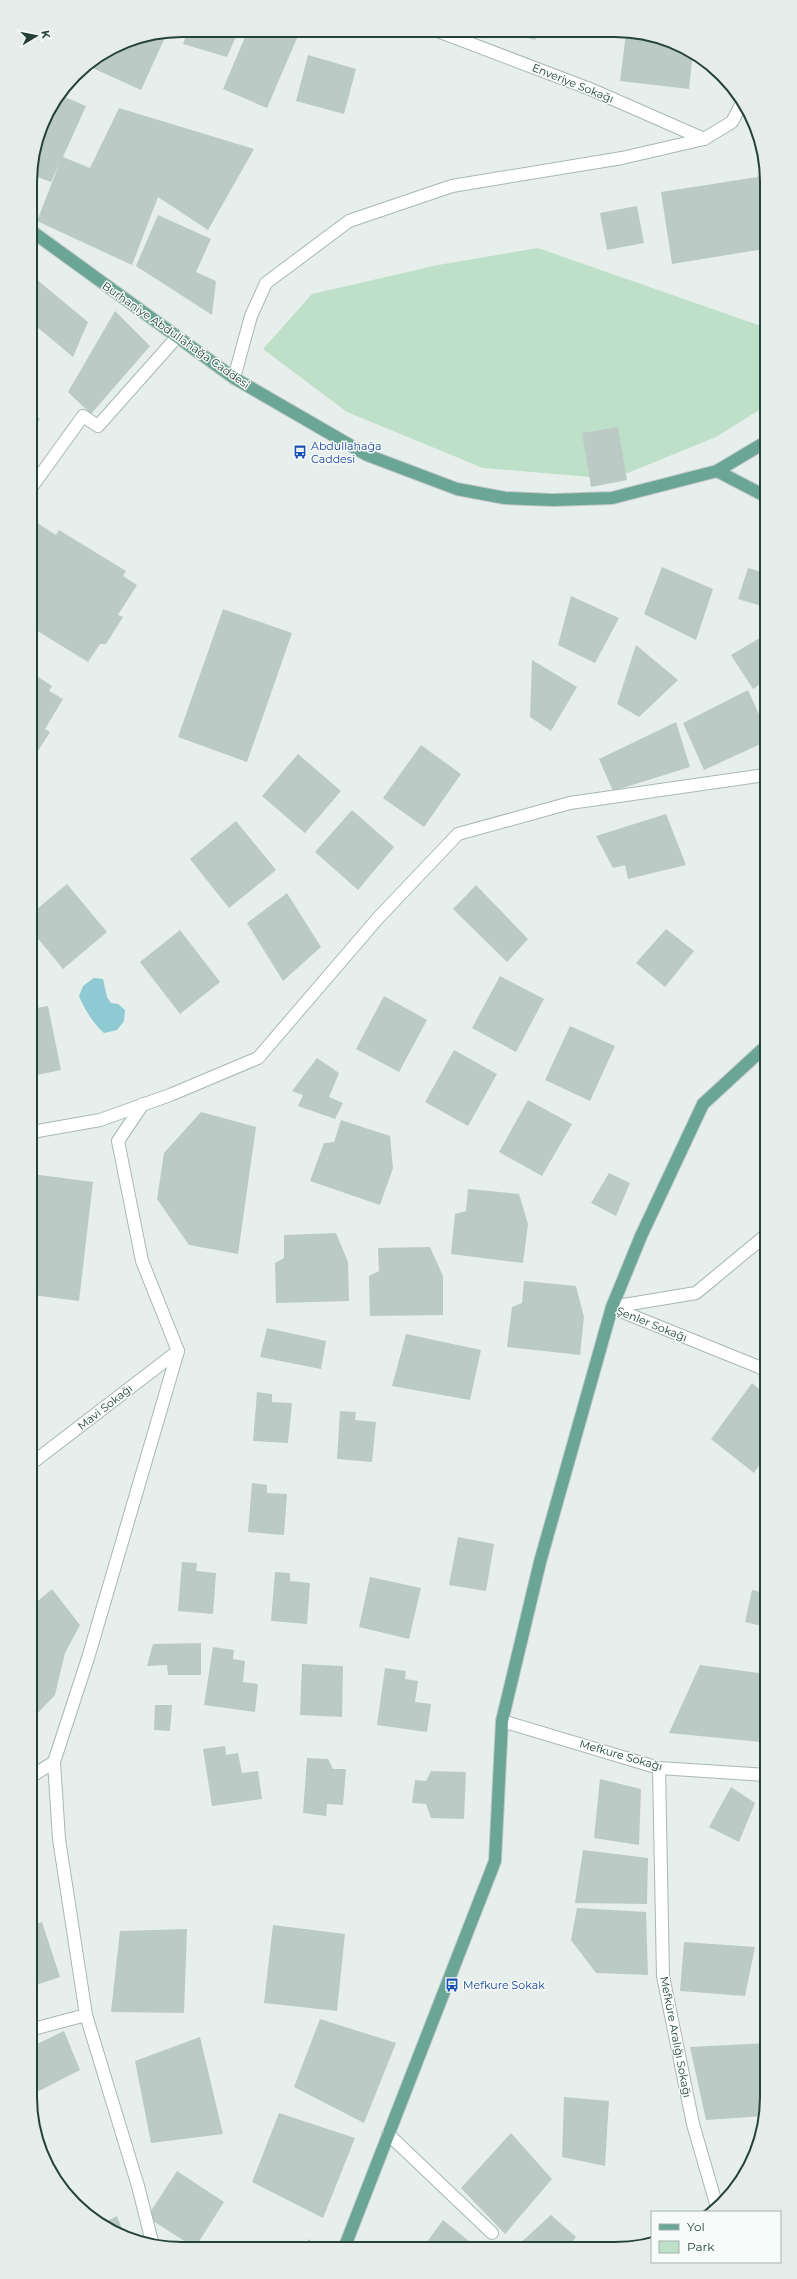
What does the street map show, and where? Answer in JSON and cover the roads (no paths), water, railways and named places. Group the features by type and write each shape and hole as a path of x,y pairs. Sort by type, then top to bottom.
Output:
{"main road":[{"name":"Burhaniye Abdullahağa Caddesi","path":"37,235 234,378 367,455 457,489 505,498 553,500 612,498 718,471 760,445"},
{"path":"718,471 760,494"},
{"path":"347,2242 495,1861 502,1721 540,1562 612,1307 641,1236 703,1104 760,1052"}],"street":[{"name":"Enveriye Sokağı","path":"453,37 590,89 704,139"},
{"path":"234,378 251,316 266,283 349,220 452,186 622,158 704,139 732,122 740,107"},
{"path":"37,480 83,416 98,426 177,337"},
{"path":"37,1131 100,1120 258,1058 379,916 458,834 570,803 760,776"},
{"path":"143,1104 118,1141 142,1261 178,1350 88,1658 54,1762 59,1839 86,2015 138,2186 151,2239"},
{"name":"Şenler Sokağı","path":"612,1307 696,1293 760,1240"},
{"name":"Şenler Sokağı","path":"612,1307 760,1368"},
{"name":"Mavi Sokağı","path":"37,1459 178,1350"},
{"name":"Mefkure Sokağı","path":"502,1721 659,1768 760,1775"},
{"path":"37,1773 54,1762"},
{"name":"Mefküre Aralığı Sokağı","path":"659,1768 663,1976 693,2124 716,2202"},
{"path":"37,2028 86,2015"},
{"path":"388,2134 492,2233"}],"water":[{"path":"94,978 103,979 107,997 111,1003 118,1004 125,1010 124,1021 117,1030 104,1033 89,1016 79,996 83,986"}],"place":[{"name":"Abdullahağa Caddesi","path":"300,452"},
{"name":"Mefkure Sokak","path":"452,1985"}]}
